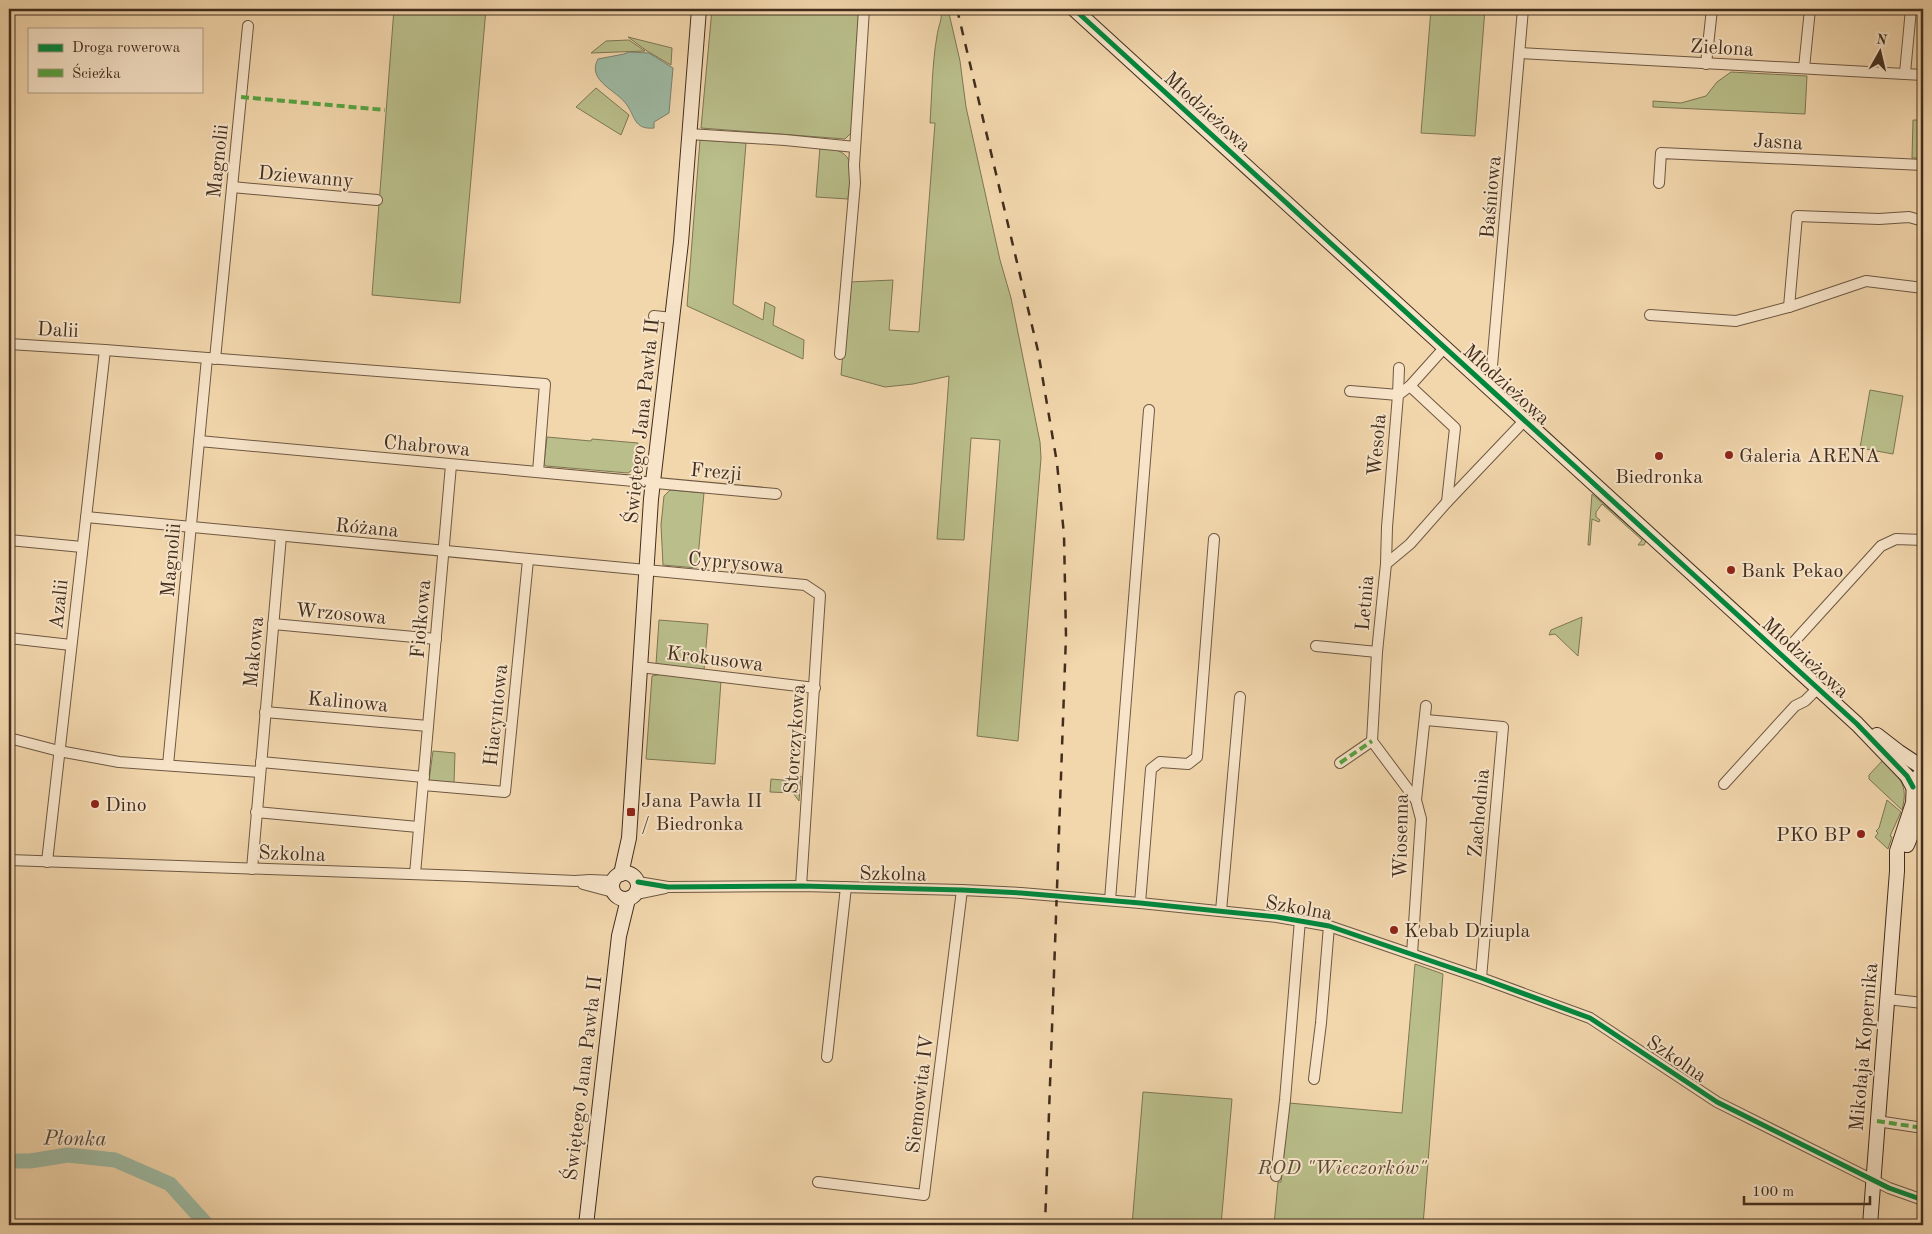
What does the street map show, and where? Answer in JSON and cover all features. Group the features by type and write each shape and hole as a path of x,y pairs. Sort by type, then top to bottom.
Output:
{"street":[{"name":"Świętego Jana Pawła II","path":"586,1225 625,887 632,852 629,838 646,570 653,482 681,242 699,9"},
{"path":"840,354 855,184 855,147 864,9"},
{"name":"Młodzieżowa","path":"1074,9 1857,724 1907,776 1916,799 1923,806"},
{"name":"Baśniowa","path":"1490,389 1523,9"},
{"path":"1706,64 1712,9"},
{"path":"1804,68 1810,9"},
{"path":"1905,74 1912,9"},
{"name":"Magnolii","path":"168,765 199,441 232,187 248,26"},
{"name":"Zielona","path":"1520,53 1923,74"},
{"path":"689,134 785,140 855,147"},
{"name":"Jasna","path":"1659,183 1661,153 1923,165"},
{"name":"Dziewanny","path":"232,187 377,200"},
{"path":"1790,307 1797,216 1879,219 1909,217 1923,221"},
{"path":"1650,316 1736,321 1790,307 1866,281 1923,288"},
{"path":"654,316 672,318"},
{"name":"Dalii","path":"9,344 545,384 538,472"},
{"name":"Wesoła","path":"1386,564 1387,527 1398,395 1410,386 1445,347"},
{"name":"Azalii","path":"47,862 104,350"},
{"path":"1350,391 1398,395 1399,368"},
{"path":"1410,386 1455,428 1447,502"},
{"path":"1110,900 1149,410"},
{"name":"Letnia","path":"1372,741 1377,652 1386,564 1410,544 1525,420"},
{"name":"Chabrowa","path":"199,441 653,482"},
{"name":"Fiołkowa","path":"415,874 451,464"},
{"name":"Frezji","path":"653,482 776,494"},
{"name":"Różana","path":"86,518 646,570"},
{"name":"Makowa","path":"252,869 281,536"},
{"path":"1140,903 1151,769 1160,762 1188,764 1197,757 1214,539"},
{"path":"1782,655 1881,546 1896,539 1923,540"},
{"path":"9,540 82,547"},
{"name":"Hiacyntowa","path":"423,781 505,792 528,560"},
{"name":"Cyprysowa","path":"646,570 805,586 820,595"},
{"name":"Storczykowa","path":"801,886 820,595"},
{"name":"Wrzosowa","path":"273,624 436,639"},
{"path":"9,638 71,645"},
{"path":"1316,646 1377,652"},
{"name":"Krokusowa","path":"640,667 815,688"},
{"path":"1724,784 1795,706 1805,701 1818,688"},
{"path":"1221,911 1240,697"},
{"name":"Wiosenna","path":"1412,954 1420,819 1416,800 1426,706"},
{"name":"Kalinowa","path":"265,712 428,726"},
{"name":"Zachodnia","path":"1426,720 1503,728 1482,978"},
{"name":"Młodzieżowa","path":"1857,724 1870,729 1923,770"},
{"path":"9,738 59,751 119,762 260,767 423,781"},
{"path":"1340,763 1372,741 1416,800"},
{"path":"1913,790 1917,776 1923,770"},
{"name":"Mikołaja Kopernika","path":"1870,1225 1897,851 1913,803 1913,790"},
{"path":"256,812 418,827"},
{"name":"Mikołaja Kopernika","path":"1897,871 1910,835 1923,812"},
{"name":"Szkolna","path":"9,860 575,881 663,890 668,887 801,886 962,890 1110,900 1300,920 1329,926 1412,954 1590,1018 1704,1095 1889,1188 1923,1200"},
{"path":"827,1057 846,887"},
{"name":"Siemowita IV","path":"818,1182 924,1195 962,890"},
{"path":"1276,1176 1285,1100 1300,920"},
{"path":"1314,1078 1321,1023 1329,926"},
{"path":"1887,999 1923,1003"},
{"path":"1877,1121 1923,1128"}],"green space":[{"path":"394,9 486,9 460,303 372,295"},
{"path":"712,9 860,9 851,133 845,139 701,128"},
{"path":"941,9 948,9 960,61 966,107 1000,260 1011,298 1040,442 1041,458 1018,741 977,736 1000,440 971,438 964,540 937,539 949,376 913,384 885,387 841,375 849,282 893,280 889,330 919,332 935,123 930,123 933,68"},
{"path":"1431,9 1485,9 1475,136 1421,133"},
{"path":"628,37 672,48 671,65 647,51"},
{"path":"629,40 645,51 591,53 606,41"},
{"path":"1731,72 1807,76 1805,114 1653,107 1653,101 1681,103 1706,96 1717,82"},
{"path":"596,88 629,115 621,135 576,107"},
{"path":"1913,120 1923,120 1923,158 1912,158"},
{"path":"700,140 746,143 733,304 763,320 765,302 775,307 773,325 804,340 803,359 687,306"},
{"path":"820,147 833,149 847,157 851,170 848,199 816,197"},
{"path":"1870,390 1903,396 1893,454 1860,448"},
{"path":"547,437 638,443 635,468 628,473 546,466 544,464"},
{"path":"670,490 704,493 697,568 663,565 661,525 664,496"},
{"path":"1592,494 1646,541 1644,545 1638,545 1642,540 1602,504 1596,512 1596,517 1600,520 1599,522 1592,519 1590,545 1588,545"},
{"path":"1582,617 1578,656 1555,634 1549,635 1551,630"},
{"path":"659,620 708,624 704,670 656,664"},
{"path":"662,674 721,681 715,764 646,759 652,676"},
{"path":"433,751 455,753 454,783 429,781"},
{"path":"1883,760 1898,777 1903,787 1904,801 1902,810 1869,779 1869,775"},
{"path":"801,776 799,801 793,793 770,792 771,779 794,781"},
{"path":"1887,800 1901,812 1890,836 1892,837 1888,849 1875,837 1878,833 1876,831 1879,828"},
{"name":"ROD \"Wieczorków\"","path":"1415,964 1443,974 1423,1225 1274,1225 1278,1182 1281,1182 1289,1103 1402,1113"},
{"name":"ROD \"Wieczorków\"","path":"1143,1092 1232,1099 1221,1225 1132,1225"}],"shaded area":[{"path":"629,52 649,53 673,68 669,113 654,122 654,128 639,125 627,105 604,85 596,73 595,67 598,59"}],"waterway":[{"name":"Płonka","path":"9,1161 30,1161 68,1155 115,1160 170,1184 207,1225"}],"railway":[{"path":"957,9 1038,351 1057,463 1064,535 1066,636 1045,1225"}],"marked path":[{"path":"241,97 385,110"},
{"path":"1340,763 1372,741"},
{"path":"1877,1121 1923,1128"}],"cycle path":[{"path":"1074,9 1857,724 1907,776 1913,787"},
{"path":"638,882 668,887 801,886 1021,893 1277,917 1329,926 1590,1018 1717,1102 1889,1188 1923,1200"}],"place":[{"name":"Galeria ARENA","path":"1729,455"},
{"name":"Biedronka","path":"1659,456"},
{"name":"Bank Pekao","path":"1731,570"},
{"name":"Dino","path":"95,804"},
{"name":"Jana Pawła II / Biedronka","path":"631,812"},
{"name":"PKO BP","path":"1861,834"},
{"name":"Kebab Dziupla","path":"1394,930"}]}
